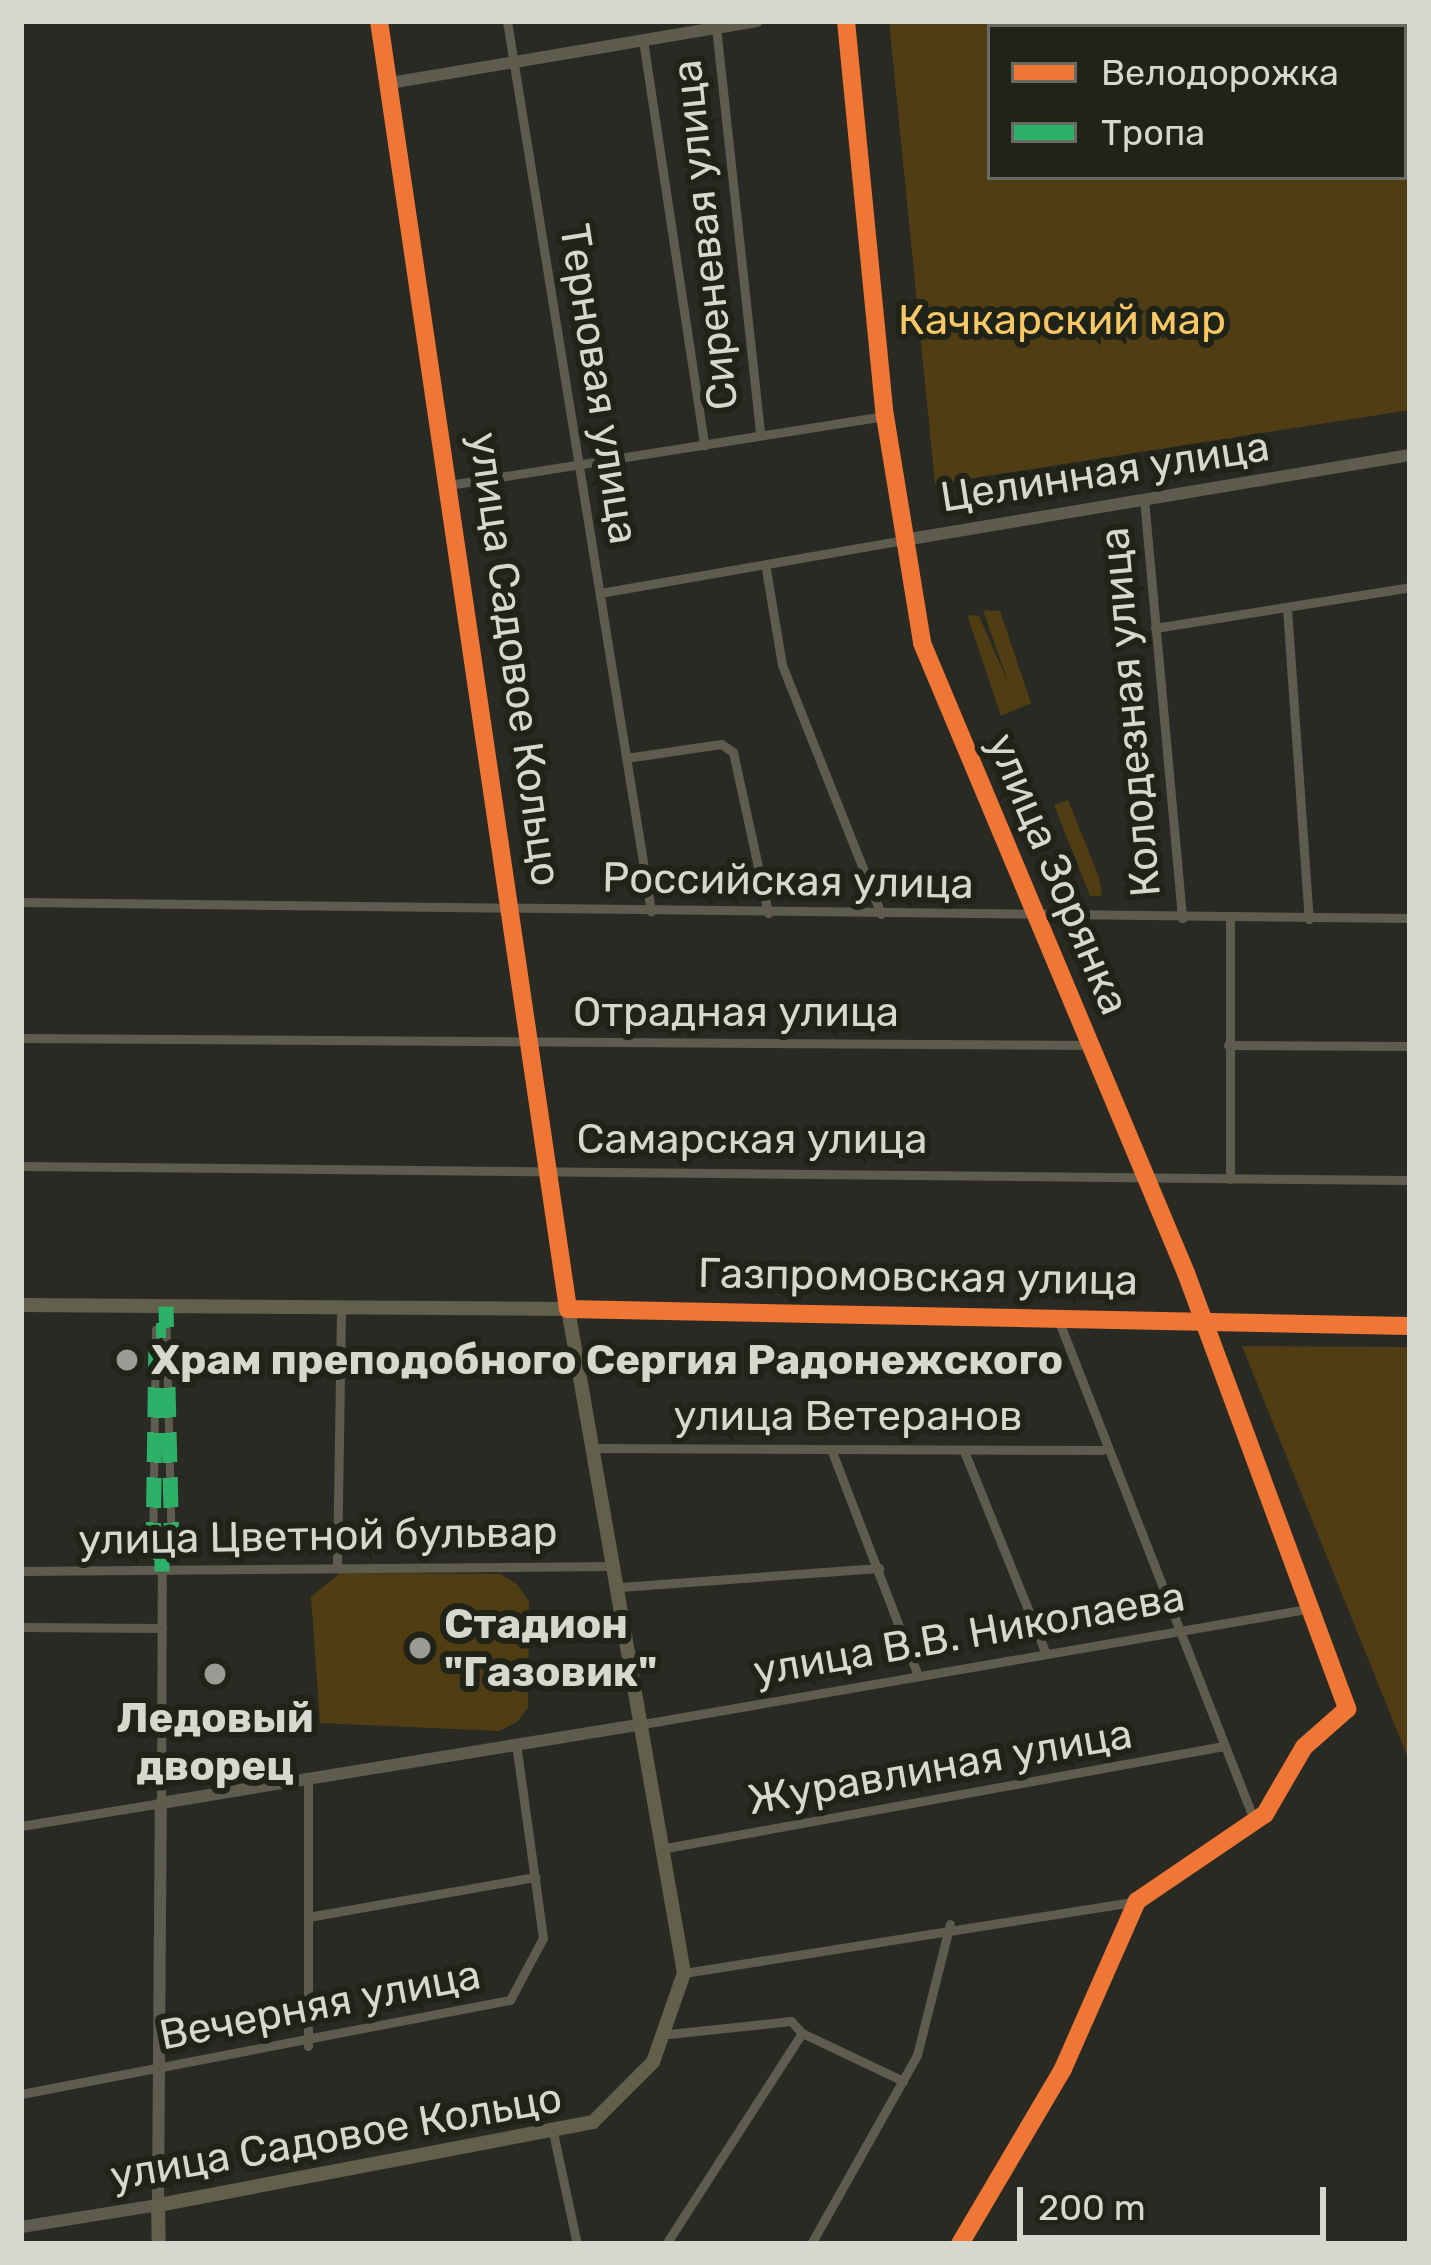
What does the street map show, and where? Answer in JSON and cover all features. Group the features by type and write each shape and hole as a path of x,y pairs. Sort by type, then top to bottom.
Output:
{"main road":[{"name":"Газпромовская улица","path":"21,1305 568,1309"},
{"name":"улица Садовое Кольцо","path":"158,2205 554,2137 627,2096 669,2034 684,1973 666,1848 568,1309"},
{"path":"158,2205 158,2244"}],"street":[{"name":"улица Садовое Кольцо","path":"379,21 454,484 568,1309"},
{"name":"Терновая улица","path":"508,21 650,911"},
{"path":"389,83 757,21"},
{"name":"улица Зорянка","path":"845,21 885,416 922,643 1146,1179 1345,1719 1304,1748 1254,1820"},
{"name":"Сиреневая улица","path":"716,27 760,435"},
{"name":"Сиреневая улица","path":"643,40 704,446"},
{"path":"454,484 885,416"},
{"name":"Целинная улица","path":"600,593 1410,455"},
{"name":"Колодезная улица","path":"1144,500 1182,918"},
{"path":"766,568 782,665 881,914"},
{"path":"1155,628 1410,587"},
{"path":"1287,608 1309,919"},
{"path":"626,758 721,744 734,752 768,913"},
{"name":"Российская улица","path":"21,902 515,913 1410,918"},
{"path":"1229,920 1230,1179"},
{"name":"Отрадная улица","path":"21,1038 531,1045 1090,1045"},
{"path":"1228,1045 1410,1046"},
{"name":"Самарская улица","path":"21,1166 1410,1180"},
{"path":"158,2205 162,1552 173,1498 174,1426 166,1306"},
{"path":"337,1566 341,1308"},
{"name":"Газпромовская улица","path":"568,1309 1056,1314 1410,1326"},
{"path":"684,1973 950,1924 1137,1901 1254,1820 1102,1450 1056,1314"},
{"path":"162,1552 154,1498 155,1382 166,1330"},
{"path":"155,1382 174,1382"},
{"path":"155,1403 174,1404"},
{"path":"155,1426 174,1426"},
{"name":"улица Ветеранов","path":"593,1448 1102,1450"},
{"path":"831,1449 918,1676"},
{"path":"964,1451 1046,1654"},
{"path":"154,1453 173,1453"},
{"path":"154,1476 173,1477"},
{"path":"154,1498 173,1498"},
{"name":"улица Цветной бульвар","path":"21,1571 615,1566"},
{"path":"620,1587 879,1568"},
{"name":"улица В.В. Николаева","path":"643,1724 1307,1609"},
{"name":"улица Цветной бульвар","path":"21,1627 161,1628"},
{"path":"21,1826 643,1724"},
{"name":"Вечерняя улица","path":"21,2094 308,2046 510,2000 543,1938 516,1744"},
{"name":"Журавлиная улица","path":"666,1848 1223,1746"},
{"path":"308,1780 308,2046"},
{"path":"308,1917 536,1877"},
{"path":"960,2244 1064,2069 1137,1901"},
{"path":"811,2244 903,2081 950,1924"},
{"path":"669,2034 790,2021 802,2033 903,2081"},
{"path":"666,2244 802,2033"},
{"path":"554,2137 577,2244"},
{"name":"улица Садовое Кольцо","path":"21,2228 158,2205"}],"green space":[{"name":"Качкарский мар","path":"889,21 1410,21 1410,410 935,484"},
{"path":"983,610 1000,611 1031,703 1001,716 967,615 979,616 1008,682"},
{"path":"1068,800 1102,896 1090,896 1054,805"},
{"path":"1242,1346 1410,1347 1410,1763"},
{"name":"Стадион \"Газовик\"","path":"340,1573 500,1574 517,1584 529,1602 528,1708 517,1722 499,1731 320,1723 311,1597"}],"marked path":[{"path":"162,1571 162,1552 172,1552 166,1306"},
{"path":"162,1552 153,1552 156,1330 166,1330"}],"cycle path":[{"path":"379,21 568,1309 1410,1326"},
{"path":"846,21 885,416 922,643 1186,1273 1347,1709 1304,1747 1265,1814 1137,1901 1063,2069 960,2244"}],"place":[{"name":"Храм преподобного Сергия Радонежского","path":"127,1360"},
{"name":"Стадион \"Газовик\"","path":"420,1648"},
{"name":"Ледовый дворец","path":"215,1674"}]}
